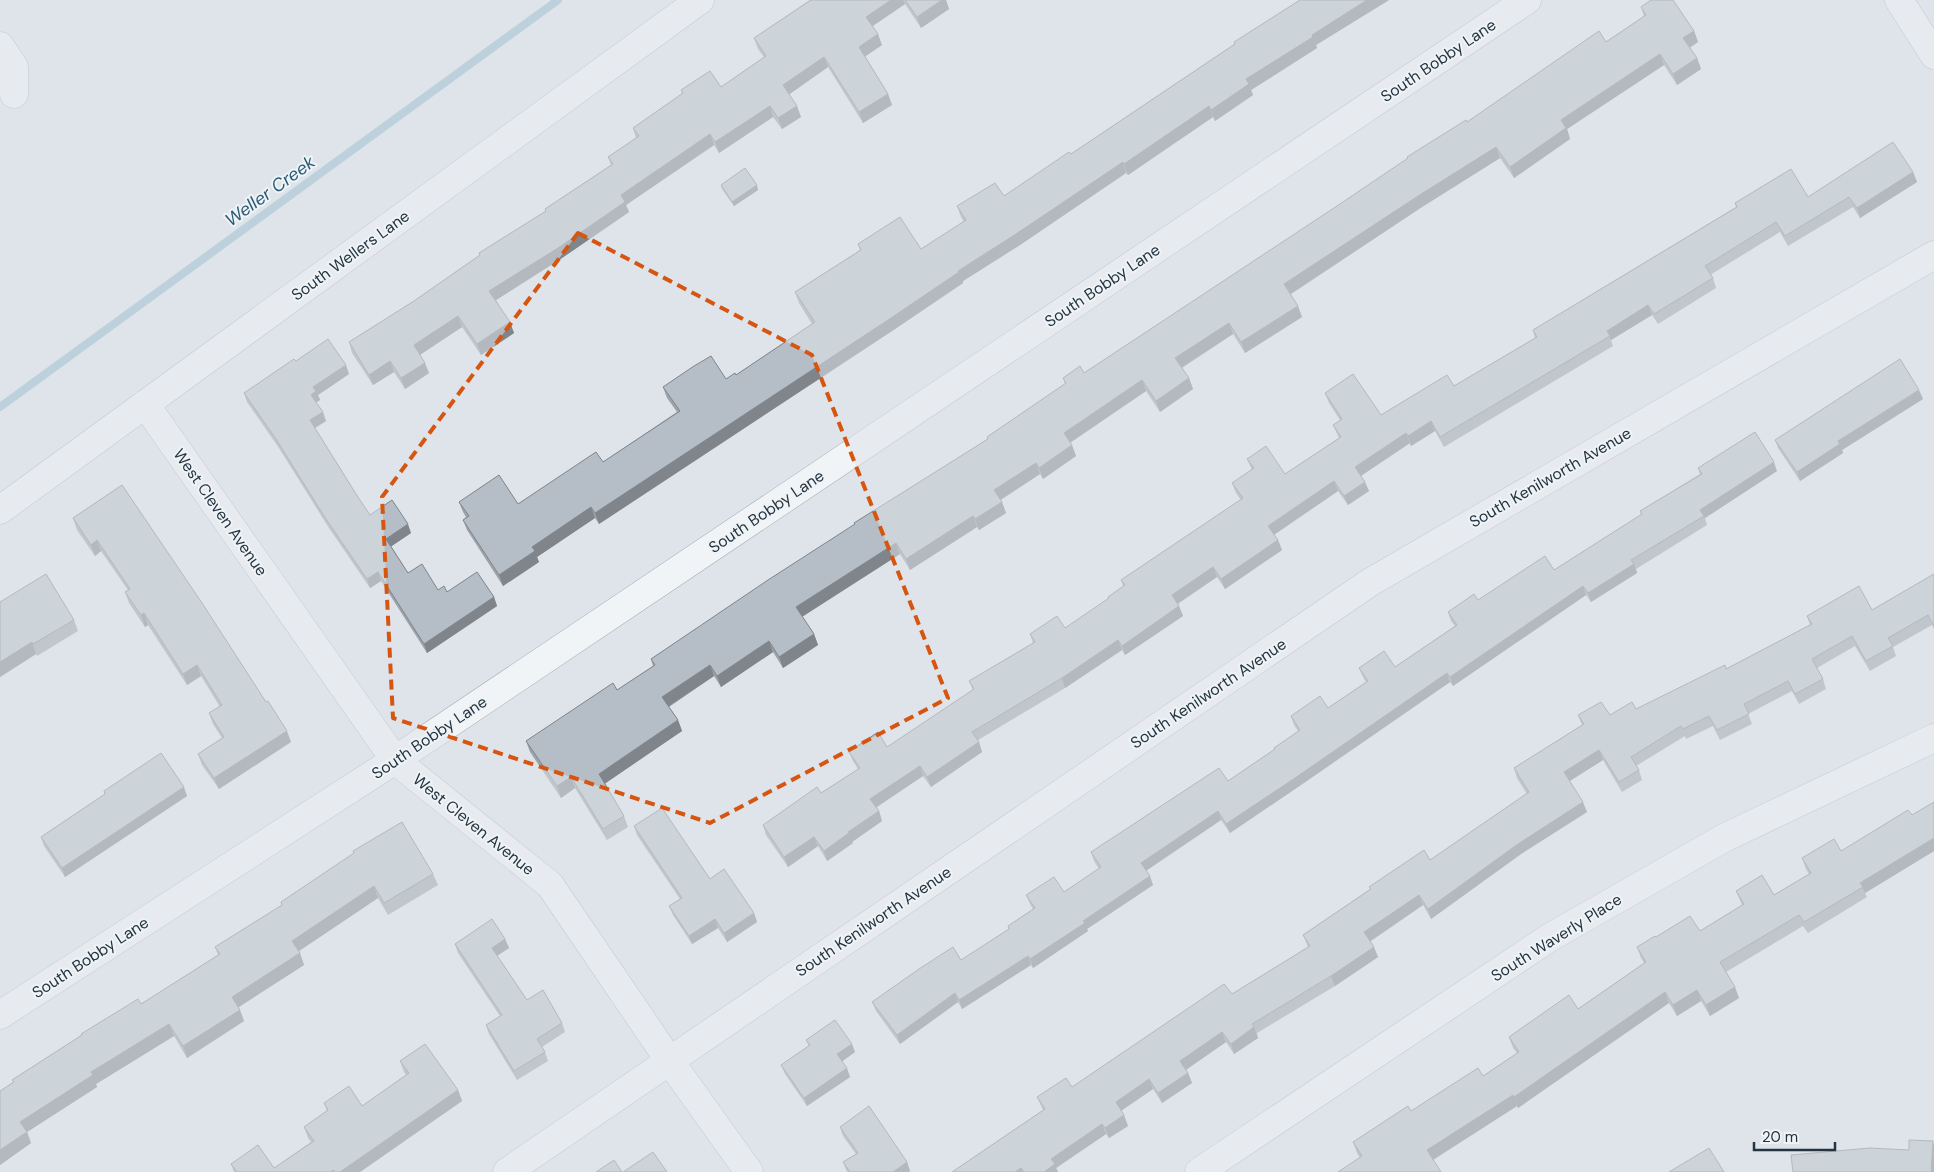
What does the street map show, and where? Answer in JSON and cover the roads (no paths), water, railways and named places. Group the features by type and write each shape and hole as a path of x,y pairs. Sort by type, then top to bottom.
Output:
{"street":[{"name":"South Wellers Lane","path":"0,510 700,0"},
{"name":"South Bobby Lane","path":"0,1015 395,760 1527,0"},
{"path":"1899,0 1934,55"},
{"path":"0,46 14,67 14,94"},
{"name":"South Kenilworth Avenue","path":"507,1172 1369,583 1934,255"},
{"name":"West Cleven Avenue","path":"145,404 395,760 550,885 669,1060 749,1172"},
{"name":"South Waverly Place","path":"1198,1172 1549,938 1724,838 1934,738"}],"waterway":[{"name":"Weller Creek","path":"0,407 558,0"}]}
